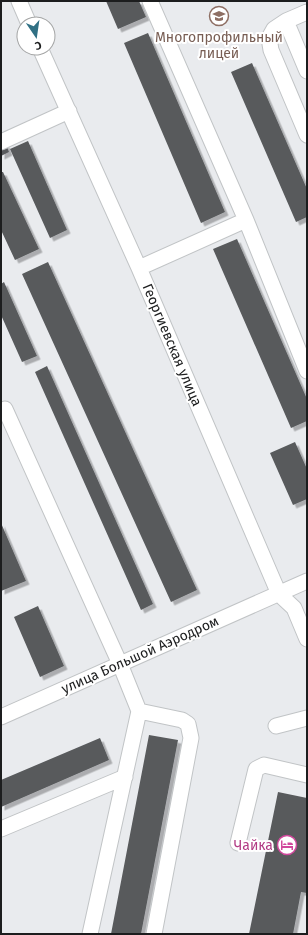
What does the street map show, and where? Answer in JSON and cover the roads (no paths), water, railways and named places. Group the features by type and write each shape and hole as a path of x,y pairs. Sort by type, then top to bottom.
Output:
{"street":[{"path":"19,1 26,16"},
{"path":"150,1 246,220 307,370"},
{"path":"307,12 286,21 274,29 269,38 271,50 307,135"},
{"path":"286,21 307,71"},
{"name":"Георгиевская улица","path":"44,56 139,268 279,594 294,608 307,639"},
{"path":"1,142 69,110"},
{"path":"139,268 246,220"},
{"path":"5,409 120,664 139,711 90,934"},
{"name":"улица Большой Аэродром","path":"1,717 307,581"},
{"path":"139,711 182,720 188,724 192,738 154,934"},
{"path":"276,726 307,718"},
{"path":"238,843 256,769 264,764 307,775"},
{"path":"1,829 125,777"}],"place":[{"name":"Многопрофильный лицей","path":"219,16"},
{"name":"Чайка","path":"287,845"}]}
